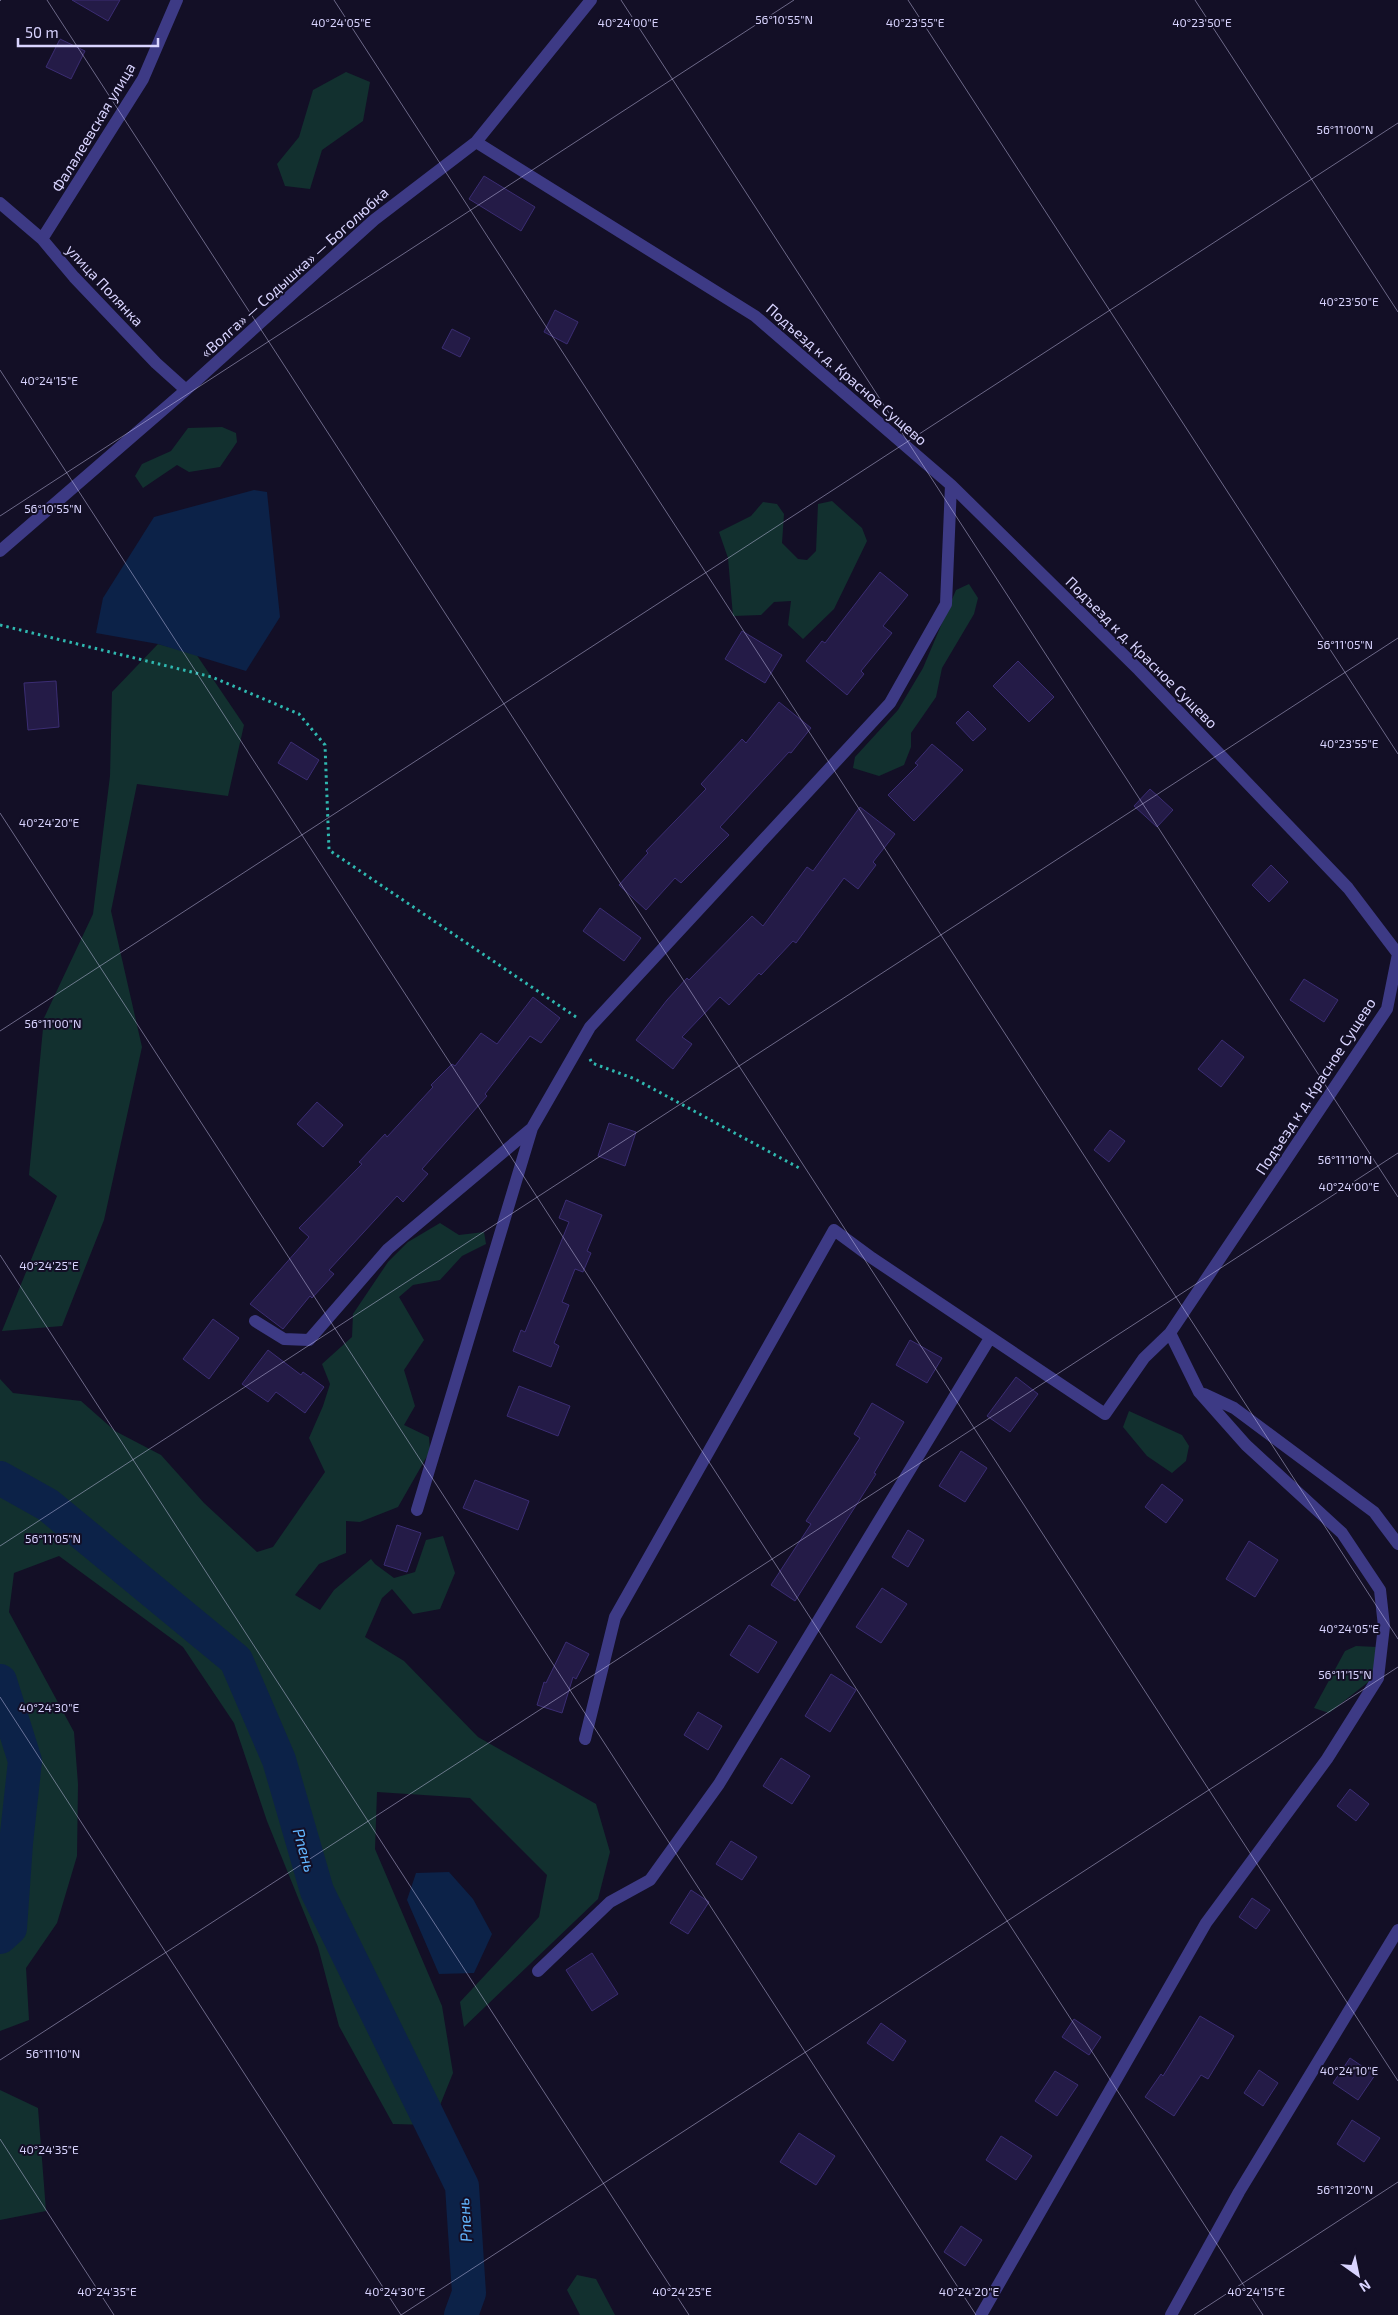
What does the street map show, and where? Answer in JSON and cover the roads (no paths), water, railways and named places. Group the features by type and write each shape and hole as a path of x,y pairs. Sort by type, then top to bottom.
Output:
{"street":[{"name":"Фалалеевская улица","path":"42,240 143,79 177,0"},
{"name":"«Волга» — Содышка» — Боголюбка","path":"0,551 186,390 374,220 476,142 591,0"},
{"name":"Подъезд к д. Красное Сущево","path":"476,142 755,316 952,485 1139,670 1348,888 1398,954 1387,1009 1170,1333 1144,1358 1104,1414 990,1338"},
{"name":"улица Полянка","path":"0,203 42,240 74,277 149,356 186,390"},
{"path":"417,1510 532,1128 590,1027 890,703 946,604 952,485"},
{"path":"255,1321 284,1339 309,1340 388,1249 532,1128"},
{"path":"538,1971 610,1902 650,1880 719,1784 990,1338 834,1230 615,1617 585,1738"},
{"path":"981,2315 1206,1923 1327,1759 1378,1678 1384,1626 1380,1590 1342,1533 1246,1445 1199,1392 1170,1333"},
{"path":"1199,1392 1234,1408 1374,1512 1398,1544"},
{"path":"1172,2315 1239,2192 1398,1930"}],"water":[{"path":"254,490 267,492 280,617 246,671 158,644 96,633 103,598 154,517"},
{"path":"449,1872 473,1899 492,1934 474,1973 439,1974 407,1900 416,1873"}],"waterway":[{"name":"Рпень","path":"0,1478 48,1505 236,1660 279,1760 317,1891 462,2186 469,2293 461,2315"},
{"name":"Рпень","path":"0,1681 25,1761 16,1843 10,1928 0,1937"}]}
